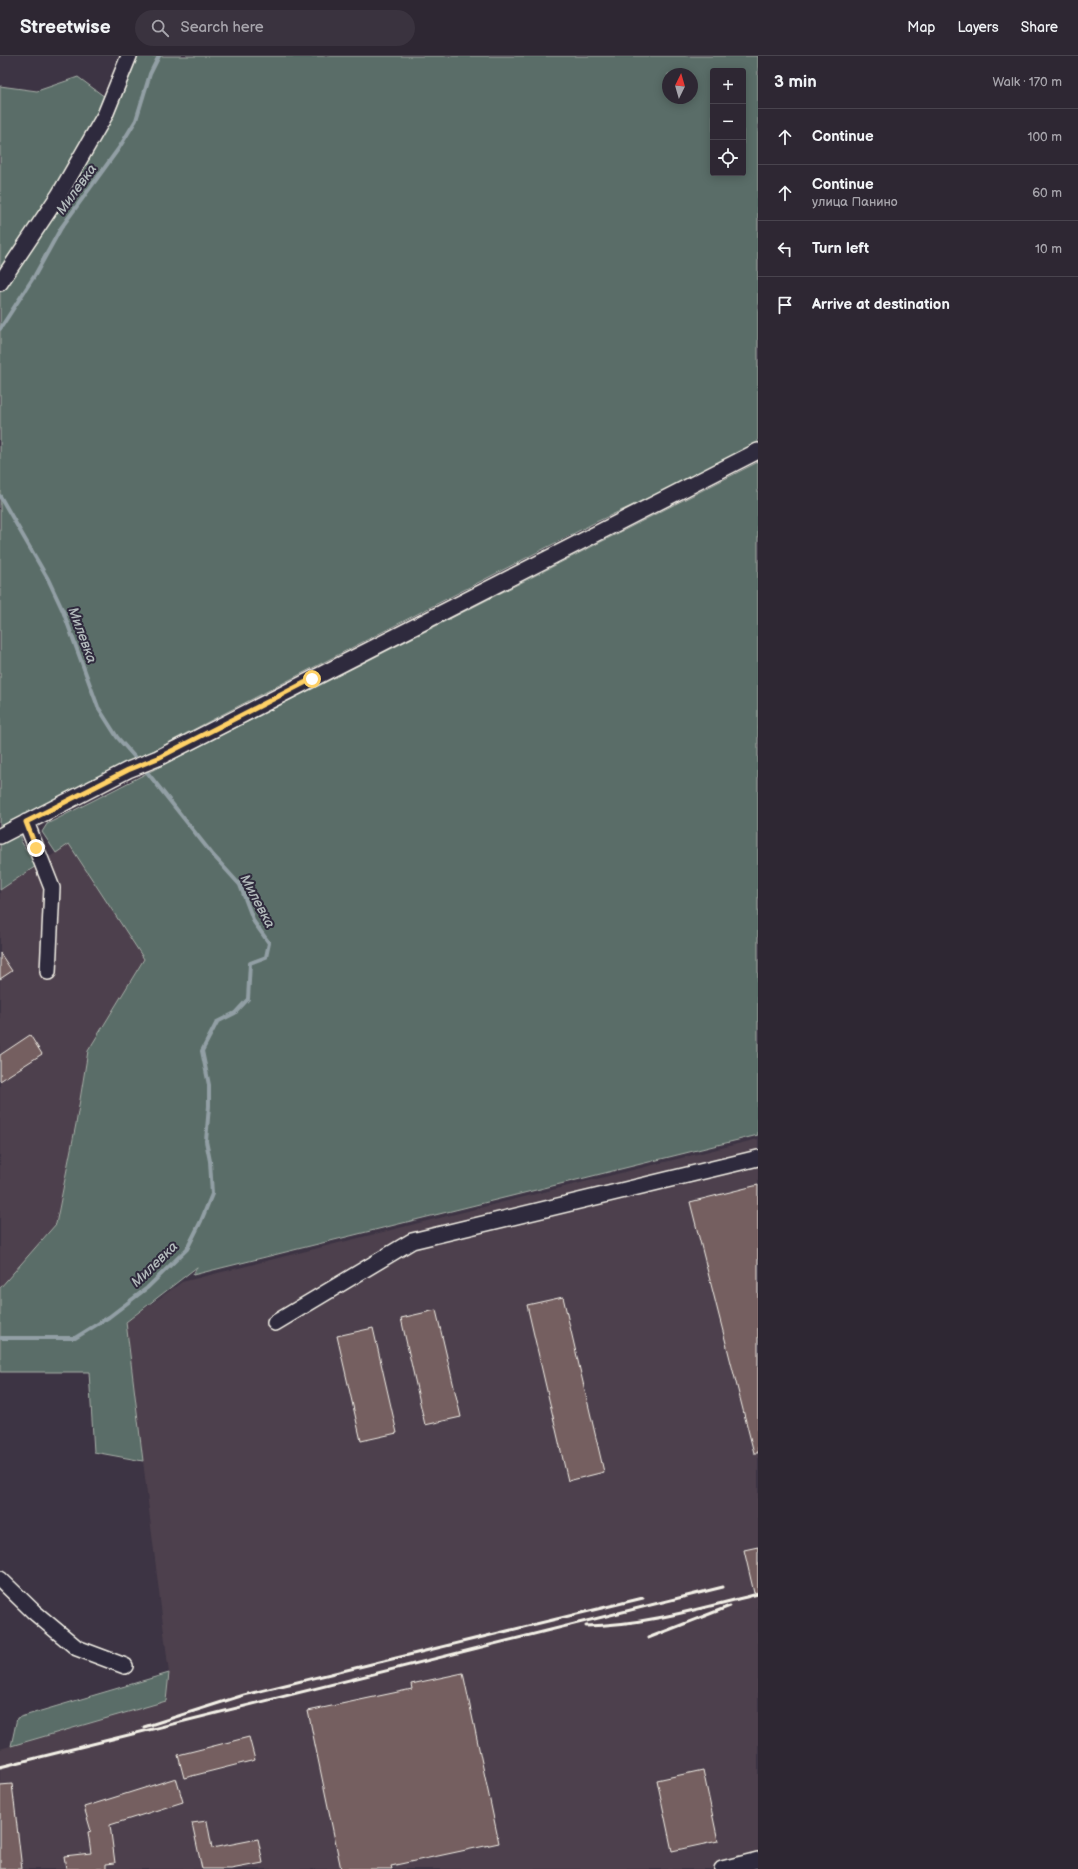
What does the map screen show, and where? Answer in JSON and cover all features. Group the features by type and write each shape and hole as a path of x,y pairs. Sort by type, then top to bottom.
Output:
{"street":[{"path":"0,283 59,195 105,115 129,56"},
{"path":"0,836 128,770 158,758 758,451"},
{"path":"26,822 52,888 48,972"},
{"path":"275,1323 412,1241 758,1158"},
{"path":"0,1579 34,1612 78,1648 125,1666"},
{"path":"722,1869 758,1860"}],"shaded area":[{"path":"69,844 144,959 88,1051 76,1124 56,1224 0,1288 0,890"},
{"path":"758,1139 758,1869 0,1869 0,1749 166,1701 169,1673 126,1322 182,1282"}],"green space":[{"path":"129,56 758,56 758,448 596,522 21,820 21,841 36,866 0,890 0,86 37,91 78,77 113,103"},
{"path":"758,462 758,1135 193,1275 197,1267 126,1322 143,1461 94,1452 89,1372 0,1372 0,1288 56,1224 76,1124 88,1051 144,959 69,844 56,853 42,832 47,824"},
{"path":"169,1673 166,1701 11,1746 17,1718"}],"building":[{"path":"0,953 12,971 0,979"},
{"path":"30,1035 42,1054 0,1081 0,1055"},
{"path":"758,1185 758,1453 754,1453 690,1202"},
{"path":"563,1297 604,1472 568,1481 527,1305"},
{"path":"436,1310 461,1417 425,1425 401,1318"},
{"path":"373,1328 397,1433 361,1441 337,1336"},
{"path":"758,1547 758,1592 754,1593 744,1550"},
{"path":"463,1673 499,1843 391,1866 392,1869 341,1869 308,1711 412,1689 411,1684"},
{"path":"249,1737 255,1760 184,1778 178,1755"},
{"path":"703,1770 718,1841 672,1851 657,1780"},
{"path":"176,1778 183,1802 110,1825 115,1863 106,1864 106,1869 66,1869 64,1856 91,1853 88,1832 91,1831 84,1807"},
{"path":"12,1784 22,1869 0,1869 0,1785"},
{"path":"207,1821 212,1848 258,1839 263,1863 231,1869 202,1869 192,1823"}],"waterway":[{"name":"Милевка","path":"0,329 35,275 61,228 119,148 136,120 150,74 159,56"},
{"name":"Милевка","path":"0,496 48,579 63,611 98,707 117,737 139,762"},
{"name":"Милевка","path":"0,1338 75,1338 109,1317 147,1288 187,1249 212,1194 210,1161 206,1141 209,1085 202,1051 217,1022 235,1013 248,999 250,963 266,957 269,943 254,922 240,885 212,854 143,767"}],"railway":[{"path":"0,1767 723,1587"},
{"path":"586,1626 630,1623 673,1615 758,1594"},
{"path":"144,1727 244,1695 643,1598"},
{"path":"648,1638 730,1606"}],"route":[{"path":"36,848 26,822 128,770 158,758 312,679"}]}
